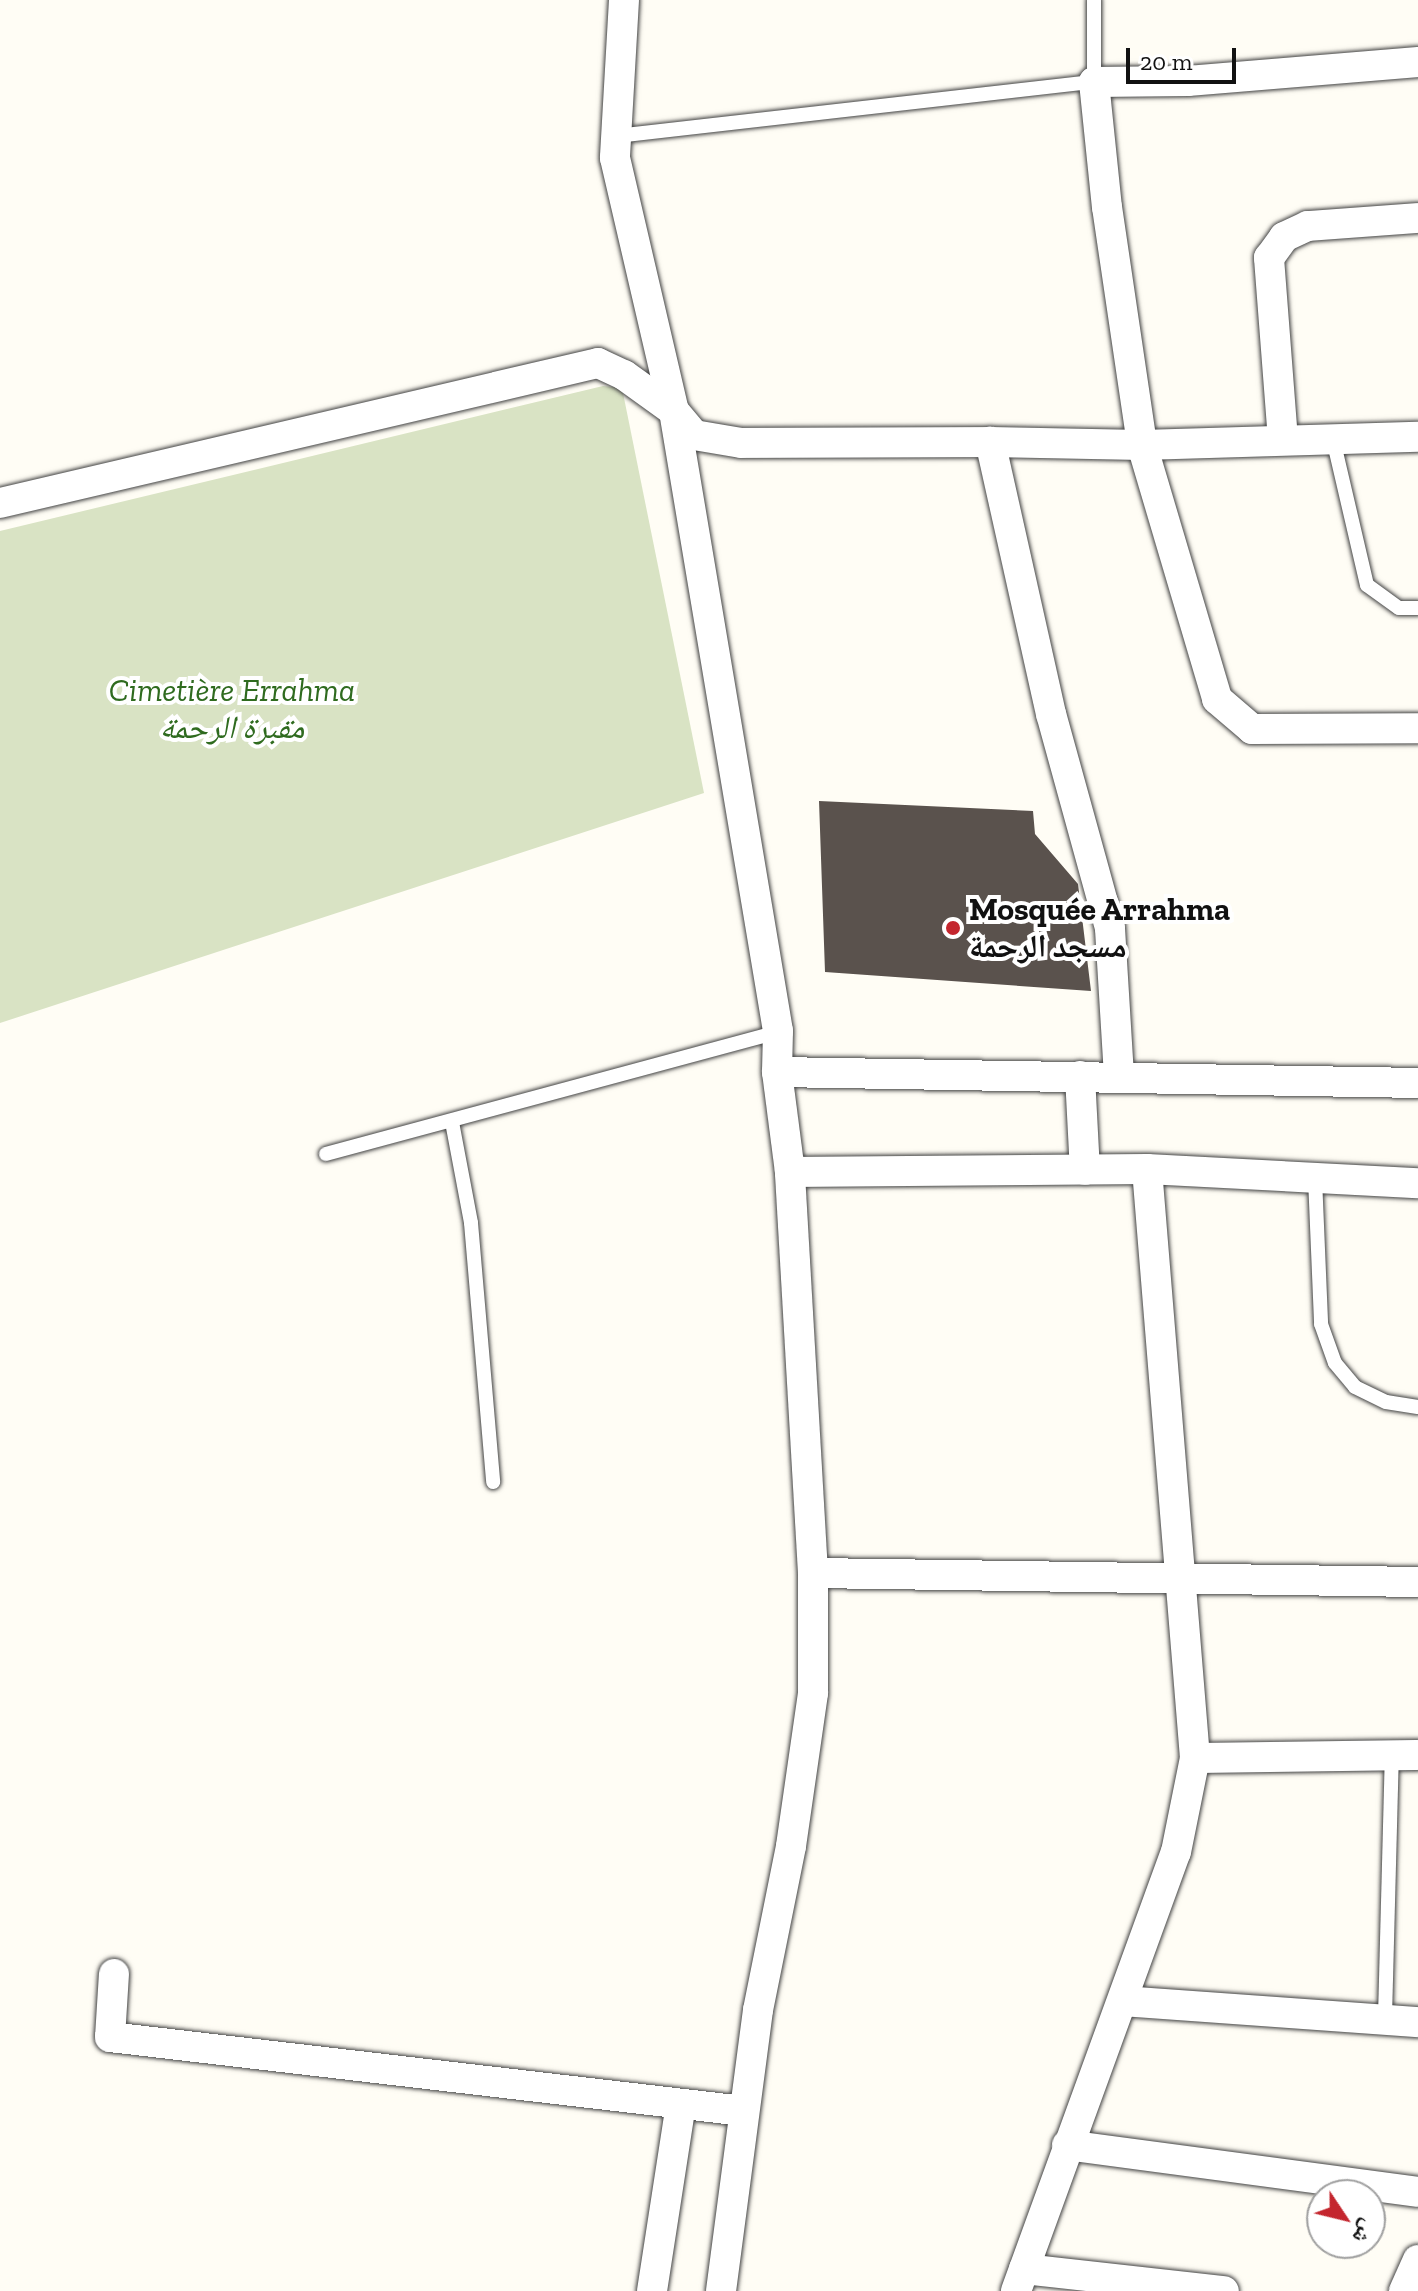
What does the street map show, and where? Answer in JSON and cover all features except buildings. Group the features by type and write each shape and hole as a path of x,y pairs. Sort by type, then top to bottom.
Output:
{"street":[{"path":"624,0 617,136 619,183 674,411 778,1031 777,1072 790,1172 813,1573 813,1693 744,2111 721,2291"},
{"path":"1418,62 1188,81 1094,82 1107,207 1142,445 1217,699 1233,718 1252,729 1418,728"},
{"path":"1283,440 1269,258 1284,237 1308,226 1418,218"},
{"path":"0,503 598,363 674,411 694,435 741,443 1142,445 1418,437"},
{"path":"990,442 1051,714 1110,928 1119,1076"},
{"path":"777,1072 1418,1083"},
{"path":"1080,1076 1085,1170"},
{"path":"790,1172 1147,1169 1418,1183"},
{"path":"1147,1169 1183,1576 1195,1758 1176,1852 1020,2280 1224,2291"},
{"path":"813,1573 1183,1576 1418,1582"},
{"path":"1195,1758 1405,1754"},
{"path":"114,1974 110,2037 744,2111"},
{"path":"1123,2001 1385,2017 1418,2022"},
{"path":"652,2291 681,2104"},
{"path":"1067,2145 1418,2192"},
{"path":"1404,2291 1418,2260"}],"lane":[{"path":"617,136 1094,82 1094,0"},
{"path":"1333,439 1367,585 1399,608 1418,608"},
{"path":"326,1154 778,1031"},
{"path":"452,1122 471,1223 493,1482"},
{"path":"1315,1178 1321,1324 1335,1363 1355,1387 1386,1402 1418,1407"},
{"path":"1385,2017 1405,1754"}],"green space":[{"name":"Cimetière Errahma مقبرة الرحمة","path":"603,386 622,388 704,793 0,1023 0,531"}],"place":[{"name":"Mosquée Arrahma مسجد الرحمة","path":"953,928"}]}
